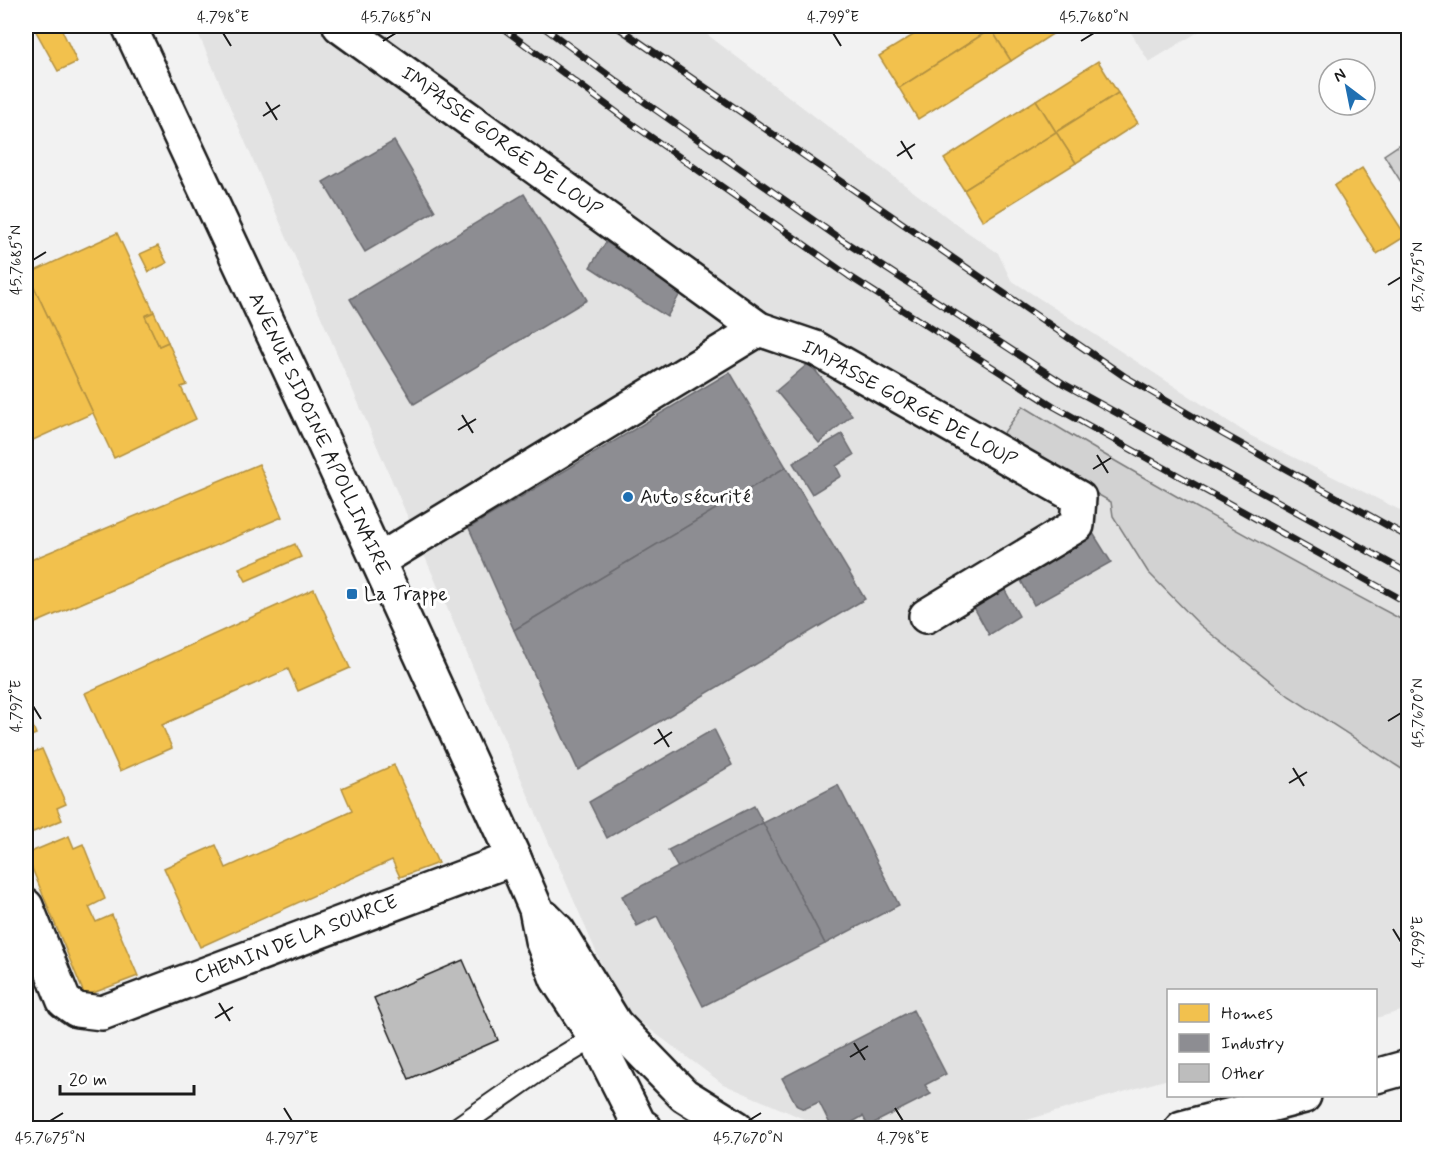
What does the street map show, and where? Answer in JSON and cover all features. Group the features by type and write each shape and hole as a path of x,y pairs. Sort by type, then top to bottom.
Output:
{"street":[{"name":"AVENUE SIDOINE APOLLINAIRE","path":"129,26 514,858 536,909 542,940 557,979 605,1030 684,1095 737,1128"},
{"name":"IMPASSE GORGE DE LOUP","path":"340,26 759,329 815,348 1079,498 1077,525 926,616"},
{"path":"378,561 759,329"},
{"name":"CHEMIN DE LA SOURCE","path":"26,906 64,1001 77,1010 102,1013 514,858"},
{"name":"AVENUE SIDOINE APOLLINAIRE","path":"605,1030 639,1124 645,1128"},
{"path":"1377,1076 1408,1067"},
{"path":"1182,1128 1297,1097"}],"lane":[{"path":"457,1128 540,1070 605,1030"}],"shaded area":[{"path":"195,26 696,26 960,227 998,253 1011,280 1251,436 1408,514 1408,1009 1377,1018 1377,989 1167,989 1167,1079 1003,1127 841,1128 804,1119 723,1084 620,1007"},
{"path":"1127,26 1208,26 1149,62"},
{"path":"1408,139 1408,193 1384,155"},
{"path":"1023,406 1214,518 1408,623 1408,773 1289,696 1200,625 1148,572 1113,516 1111,502 1000,438"}],"building: Homes":[{"path":"33,26 60,26 77,62 58,71"},
{"path":"928,26 989,26 991,29 899,88 879,56"},
{"path":"997,26 1065,26 1011,61 991,29"},
{"path":"991,29 1011,61 918,119 899,88"},
{"path":"1098,61 1118,93 1056,132 1036,100"},
{"path":"1118,93 1138,123 1076,163 1056,132"},
{"path":"1036,100 1056,132 964,190 944,159"},
{"path":"1056,132 1076,163 983,221 964,190"},
{"path":"1362,168 1406,236 1377,254 1334,186"},
{"path":"117,233 154,312 145,316 159,346 168,342 187,385 181,387 196,419 114,458 28,274"},
{"path":"158,246 167,263 149,272 140,254"},
{"path":"28,274 93,413 31,441 26,429 26,275"},
{"path":"154,312 168,342 159,346 145,316"},
{"path":"259,464 282,517 26,627 26,562"},
{"path":"295,544 301,557 246,581 239,568"},
{"path":"314,589 350,668 298,691 288,669 162,725 172,748 120,771 85,693"},
{"path":"26,709 36,734 26,738"},
{"path":"42,749 66,804 57,808 62,820 26,835 26,755"},
{"path":"394,765 438,863 400,877 392,860 200,947 164,868 216,845 226,868 352,811 342,788"},
{"path":"69,836 74,848 83,844 105,899 89,907 96,922 112,915 138,976 85,996 26,854"}],"building: Industry":[{"path":"394,141 435,211 365,252 323,182"},
{"path":"524,194 587,300 414,404 350,299"},
{"path":"606,242 682,290 667,317 590,267"},
{"path":"809,363 852,415 819,443 776,391"},
{"name":"Auto sécurité","path":"730,372 786,467 514,630 469,528"},
{"path":"842,434 854,455 836,466 841,476 812,494 793,463"},
{"path":"786,467 865,599 578,770 514,630"},
{"path":"1091,530 1111,562 1034,605 1017,573"},
{"path":"1001,583 1019,616 989,635 970,600"},
{"path":"714,729 732,765 607,838 589,802"},
{"path":"838,785 899,905 825,944 763,823"},
{"path":"754,806 763,823 678,868 668,850"},
{"path":"763,823 825,944 703,1006 657,916 637,926 622,896"},
{"path":"913,1010 946,1074 925,1085 931,1094 868,1126 863,1116 844,1127 830,1124 819,1102 804,1109 797,1106 782,1078"}],"building: Other":[{"path":"463,960 498,1040 409,1079 374,998"}],"railway":[{"path":"500,26 631,123 849,276 1055,407 1408,603"},
{"path":"542,26 646,103 836,236 1064,384 1408,573"},
{"path":"616,26 1124,376 1408,537"}],"place":[{"name":"Auto sécurité","path":"628,497"},
{"name":"La Trappe","path":"352,594"}]}
